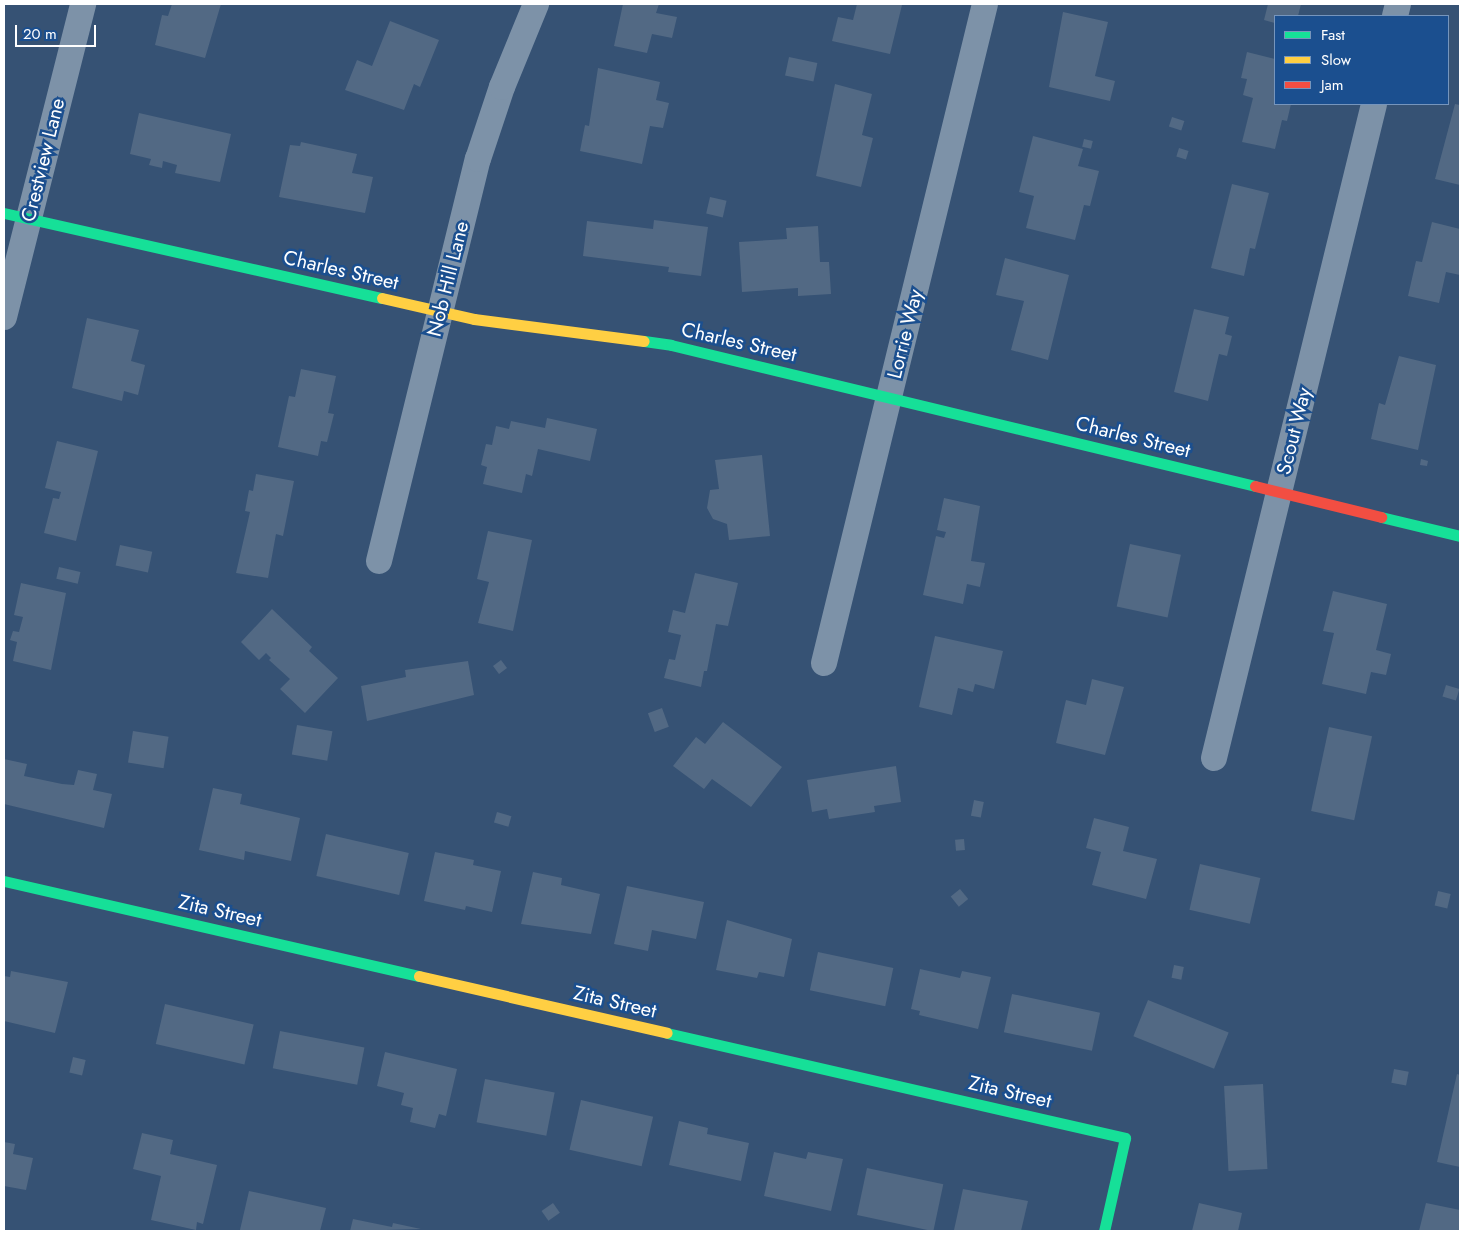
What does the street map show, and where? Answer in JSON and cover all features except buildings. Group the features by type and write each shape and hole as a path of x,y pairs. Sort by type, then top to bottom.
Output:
{"street":[{"name":"Crestview Lane","path":"4,317 16,216 83,4"},
{"name":"Nob Hill Lane","path":"379,561 478,159 502,87 536,4"},
{"name":"Lorrie Way","path":"824,663 985,4"},
{"name":"Scout Way","path":"1214,758 1374,105"},
{"name":"Charles Street","path":"16,216 440,312 512,326 671,345 1460,536"},
{"name":"Zita Street","path":"4,881 1125,1138 1104,1231"}],"traffic: fast":[{"path":"4,213 382,298"},
{"path":"644,341 671,345 1255,486"},
{"path":"1381,517 1460,536"},
{"path":"4,881 419,976"},
{"path":"667,1033 1125,1138 1104,1231"}],"traffic: slow":[{"path":"382,298 474,319 644,341"},
{"path":"419,976 667,1033"}],"traffic: jam":[{"path":"1255,486 1381,517"}]}
